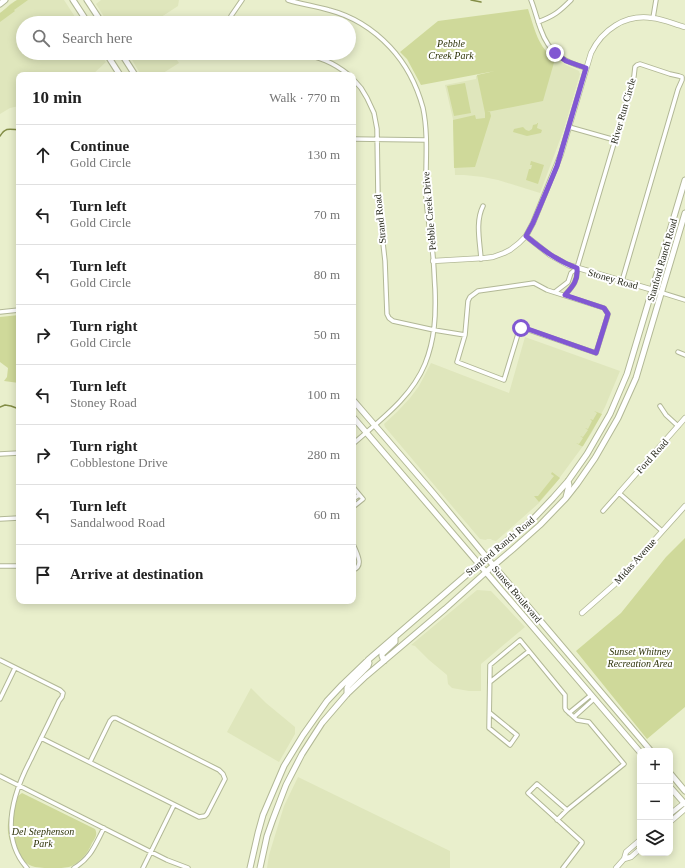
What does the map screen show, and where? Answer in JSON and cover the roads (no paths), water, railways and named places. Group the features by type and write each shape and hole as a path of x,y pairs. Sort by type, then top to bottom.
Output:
{"main road":[{"path":"0,4 5,0"},
{"path":"73,0 83,16"},
{"path":"88,1 98,16"},
{"path":"110,60 118,72"},
{"path":"125,60 133,72"},
{"name":"Stanford Ranch Road","path":"250,868 258,833 266,809 284,766 302,735 327,701 368,660 534,518 569,479 596,439 618,397 633,358 685,180"},
{"name":"Stanford Ranch Road","path":"260,868 272,818 293,771 306,747 322,723 347,694 366,676 536,529 566,498 587,470 612,430 629,395 685,213"},
{"name":"Sunset Boulevard","path":"356,403 648,748"},
{"name":"Sunset Boulevard","path":"356,420 637,748"},
{"path":"566,498 569,479 587,470"},
{"path":"384,661 382,654 395,642 395,637"},
{"path":"347,694 348,686 368,666 368,660"},
{"path":"673,777 685,791"},
{"path":"673,790 685,803"},
{"path":"252,857 253,868"}],"street":[{"path":"231,16 242,0"},
{"name":"Pebble Creek Drive","path":"288,0 330,10 346,16"},
{"path":"531,0 544,38 551,49 566,61 586,68"},
{"path":"538,22 554,15 563,9 571,0"},
{"path":"652,18 656,0"},
{"path":"433,261 493,257 515,247 526,236 533,223 561,154 591,53 605,33 617,24 640,18 652,18 685,27"},
{"name":"Pebble Creek Drive","path":"356,21 365,26 385,42 401,61 416,87 422,108 426,126 426,195 433,261 435,306 434,330 431,347 416,382 400,403 356,441"},
{"path":"325,60 345,72"},
{"name":"River Run Circle","path":"565,295 575,282 578,274 577,268 614,140 636,67 640,64 679,76 682,80 678,89 622,281"},
{"name":"Strand Road","path":"356,82 371,105 376,122 378,139 378,207 384,254 387,314 392,321 465,335"},
{"path":"569,127 614,140"},
{"path":"356,139 426,140"},
{"path":"480,259 479,224 483,206"},
{"name":"Stoney Road","path":"526,236 555,258 577,268 685,300"},
{"path":"555,292 568,282 571,274 577,268"},
{"path":"534,283 547,290 565,295 604,308 608,314 596,353 525,328 521,328 504,380 457,362 465,335 468,301 470,297 478,290 534,283"},
{"path":"0,312 16,310"},
{"path":"678,352 685,356"},
{"path":"660,406 666,415 678,426"},
{"name":"Ford Road","path":"619,493 685,418"},
{"path":"0,454 16,453"},
{"path":"356,491 363,499 356,504"},
{"path":"603,511 619,493 662,531"},
{"name":"Midas Avenue","path":"582,613 615,584 685,506"},
{"path":"0,519 16,518"},
{"path":"356,554 359,563 359,566 356,569"},
{"path":"0,566 16,566"},
{"path":"490,713 517,734 510,745 489,728 490,665 520,640 565,695 565,708 580,721 588,722 624,764 567,810 557,820"},
{"path":"490,682 528,651"},
{"path":"0,660 60,690 63,693 62,698 59,701 11,800"},
{"path":"0,699 15,668"},
{"path":"570,713 593,697"},
{"path":"574,717 593,697"},
{"path":"41,738 200,817 205,816 209,812 224,781 223,774 219,770 116,718 113,718 110,722 90,762"},
{"path":"0,776 173,863 188,868"},
{"path":"563,868 582,842 528,793 537,784 567,810"},
{"path":"673,812 685,803"},
{"path":"143,868 174,805"},
{"path":"672,820 685,809"},
{"path":"74,868 85,860 93,850 104,828"},
{"path":"616,868 624,859 626,852 637,843"},
{"path":"624,859 631,857 637,852"},
{"path":"14,857 27,868"}],"waterway":[{"path":"471,0 481,2"},
{"path":"0,136 8,129 16,130"},
{"path":"0,407 5,405 16,408"}],"park label":[{"name":"Pebble Creek Park","path":"451,48"},
{"name":"Sunset Whitney Recreation Area","path":"640,656"},
{"name":"Del Stephenson Park","path":"43,836"}]}
